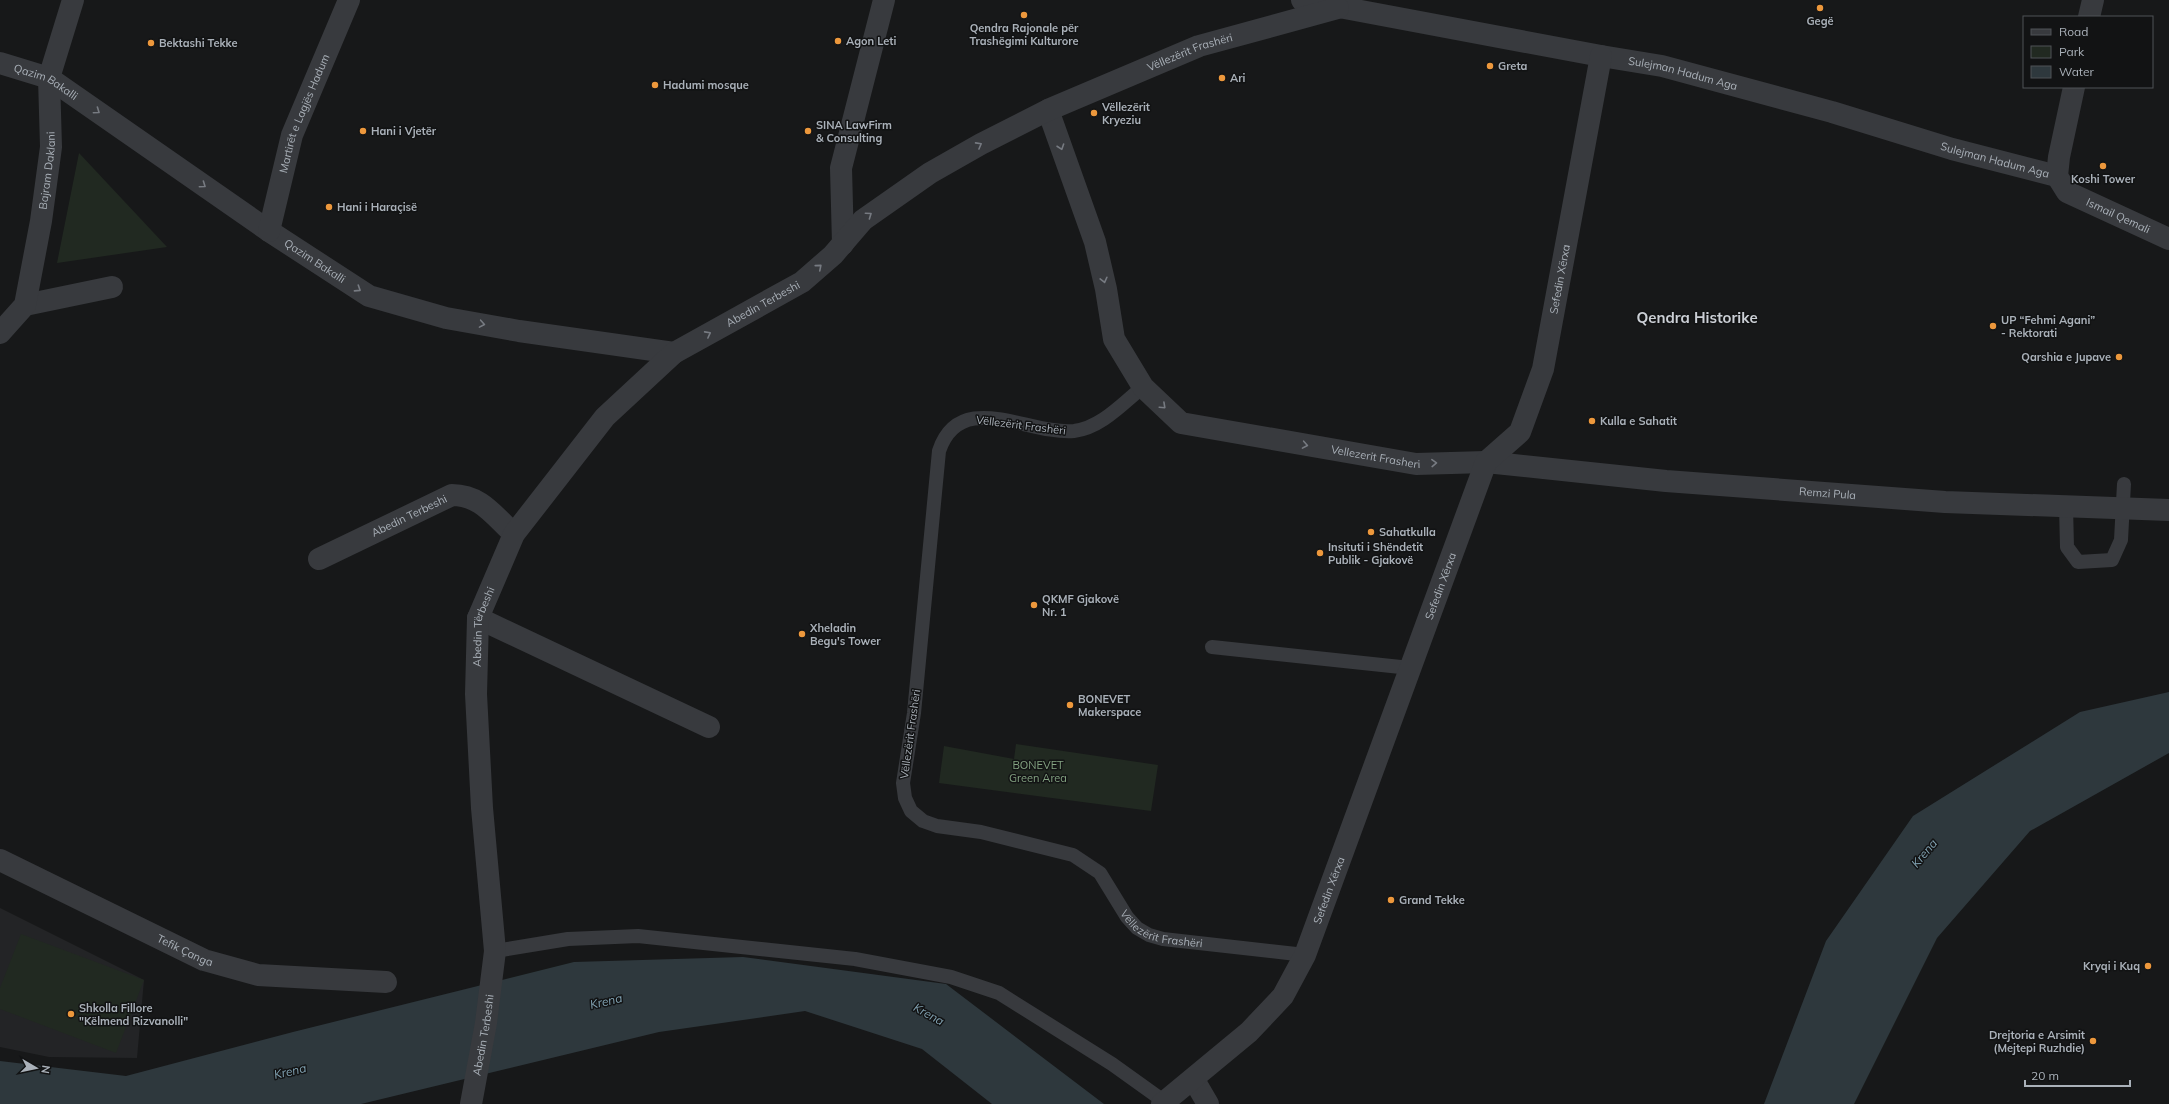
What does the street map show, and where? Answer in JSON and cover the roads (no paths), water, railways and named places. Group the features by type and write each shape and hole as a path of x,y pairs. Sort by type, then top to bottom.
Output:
{"street":[{"name":"Bajram Daklani","path":"25,305 41,221 51,147 49,78 73,0"},
{"name":"Martirët e Lagjës Hadum","path":"269,231 292,135 349,0"},
{"path":"843,244 840,168 884,0"},
{"name":"Sulejman Hadum Aga","path":"1302,0 1338,8 1662,66 1716,79 1832,112 2062,184"},
{"path":"2089,16 2093,0"},
{"name":"Vëllezërit Frashëri","path":"843,244 863,220 930,173 1048,110 1198,46 1338,8"},
{"name":"Sefedin Xërxa","path":"1163,1103 1194,1080 1249,1032 1283,996 1305,955 1486,462 1520,432 1543,368 1601,56"},
{"name":"Qazim Bakalli","path":"0,63 49,78 269,231 369,296 446,318 519,331 674,353"},
{"path":"2062,184 2059,157 2074,88"},
{"path":"1048,110 1095,242 1106,289 1114,339 1143,387"},
{"name":"Ismail Qemali","path":"2062,184 2169,239"},
{"name":"Abedin Terbeshi","path":"674,353 802,282 833,255 843,244"},
{"path":"0,333 25,305 112,287"},
{"name":"Abedin Tërbeshi","path":"495,958 482,808 476,694 478,618 514,534 605,417 674,353"},
{"name":"Vellezerit Frasheri","path":"1143,387 1181,423 1416,464 1486,462"},
{"name":"Remzi Pula","path":"1486,462 1666,481 1945,502 2169,510"},
{"name":"Abedin Terbeshi","path":"319,558 452,495 470,497 478,500 514,534"},
{"path":"478,618 710,727"},
{"name":"Tefik Çanga","path":"0,860 204,960 258,975 386,982"},
{"name":"Abedin Terbeshi","path":"473,1096 495,958"},
{"path":"1194,1080 1208,1104"}],"lane":[{"name":"Vëllezërit Frashëri","path":"1143,387 1098,422 1087,428 1062,431 979,417 965,419 953,427 943,437 939,451 914,713 903,783 905,798 911,811 923,821 937,826 981,832 1073,855 1100,873 1127,917 1137,928 1149,935 1163,939 1305,955"},
{"path":"2066,506 2067,547 2078,562 2112,560 2121,540 2124,484"},
{"path":"1212,647 1410,668"},
{"path":"495,958 568,939 638,936 855,959 951,977 999,993 1112,1064 1163,1103"}],"water":[{"name":"Krena","path":"2169,692 2169,753 2030,831 1937,938 1854,1104 1764,1104 1826,941 1913,816 2080,712"},
{"name":"Krena","path":"743,957 946,984 1104,1104 992,1104 922,1049 805,1011 659,1032 361,1104 0,1104 0,1061 126,1076 293,1032 574,962"}],"place":[{"name":"Gegë","path":"1820,8"},
{"name":"Qendra Rajonale për Trashëgimi Kulturore","path":"1024,15"},
{"name":"Agon Leti","path":"838,41"},
{"name":"Bektashi Tekke","path":"151,43"},
{"name":"Greta","path":"1490,66"},
{"name":"Ari","path":"1222,78"},
{"name":"Hadumi mosque","path":"655,85"},
{"name":"Vëllezërit Kryeziu","path":"1094,113"},
{"name":"Hani i Vjetër","path":"363,131"},
{"name":"SINA LawFirm & Consulting","path":"808,131"},
{"name":"Koshi Tower","path":"2103,166"},
{"name":"Hani i Haraçisë","path":"329,207"},
{"name":"UP “Fehmi Agani” - Rektorati","path":"1993,326"},
{"name":"Qarshia e Jupave","path":"2119,357"},
{"name":"Kulla e Sahatit","path":"1592,421"},
{"name":"Sahatkulla","path":"1371,532"},
{"name":"Insituti i Shëndetit Publik - Gjakovë","path":"1320,553"},
{"name":"QKMF Gjakovë Nr. 1","path":"1034,605"},
{"name":"Xheladin Begu's Tower","path":"802,634"},
{"name":"BONEVET Makerspace","path":"1070,705"},
{"name":"Grand Tekke","path":"1391,900"},
{"name":"Kryqi i Kuq","path":"2148,966"},
{"name":"Shkolla Fillore \"Këlmend Rizvanolli\"","path":"71,1014"},
{"name":"Drejtoria e Arsimit (Mejtepi Ruzhdie)","path":"2093,1041"}],"district":[{"name":"Qendra Historike","path":"1697,317"}],"park label":[{"name":"BONEVET Green Area","path":"1038,771"}]}
